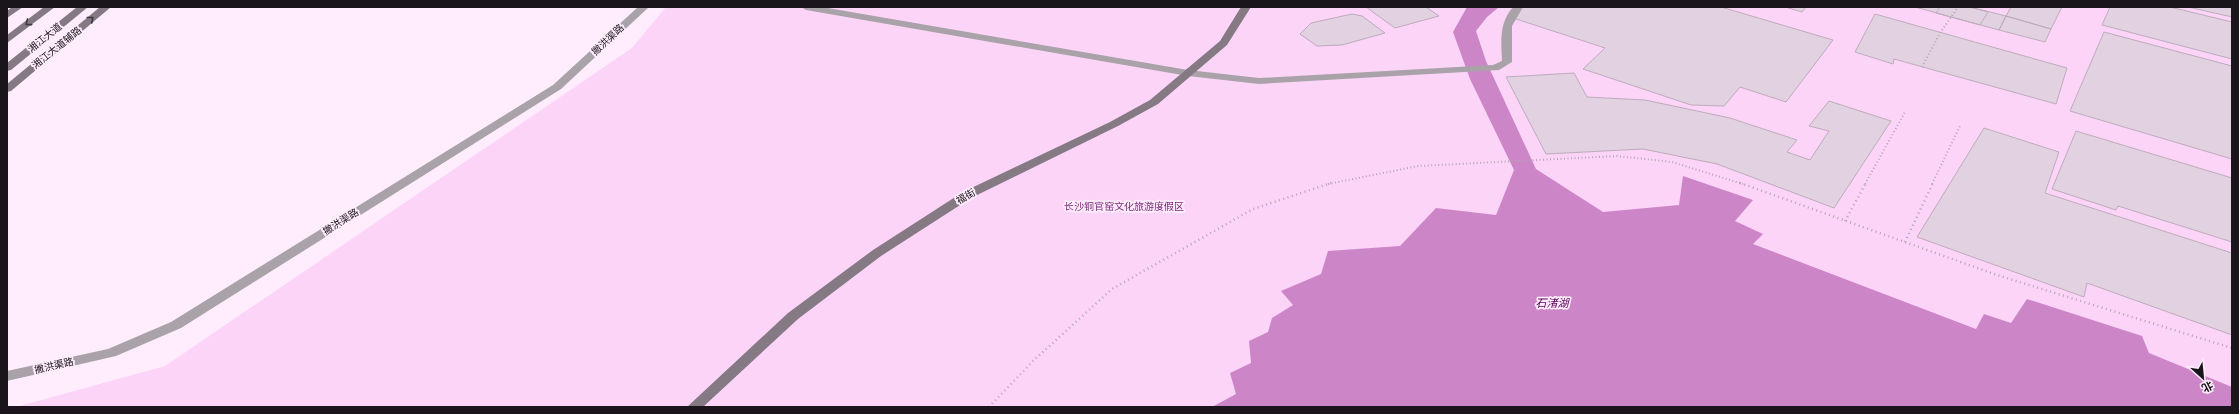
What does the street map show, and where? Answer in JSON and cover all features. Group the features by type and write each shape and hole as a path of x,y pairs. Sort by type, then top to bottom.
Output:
{"street":[{"path":"7,15 18,7"},
{"path":"7,40 50,7"},
{"name":"湘江大道","path":"7,68 83,7"},
{"name":"湘江大道辅路","path":"7,89 106,7"},
{"name":"撇洪渠路","path":"7,376 111,353 176,325 557,87 644,7"},
{"path":"806,7 1188,73 1259,81 1495,68 1507,62 1505,33 1510,15 1518,7"},
{"name":"福街","path":"694,407 793,316 877,253 967,195 1114,124 1154,102 1224,43 1246,7"}],"path":[{"path":"1922,67 1940,32 1958,7"},
{"path":"1845,221 1905,112"},
{"path":"1905,242 1960,126"},
{"path":"989,407 1033,361 1112,289 1253,208 1331,183 1418,166 1617,156 1672,162 1746,185 1998,276 2232,348"}],"green space":[{"name":"长沙铜官窑文化旅游度假区","path":"666,7 2232,7 2232,407 16,407 165,366 632,48"}],"water":[{"name":"石渚湖","path":"1467,7 1499,7 1487,17 1476,31 1486,61 1536,169 1603,212 1679,205 1683,176 1753,200 1735,221 1763,234 1753,244 1976,329 1984,314 2011,323 2027,299 2142,336 2149,353 2232,387 2232,407 1212,407 1236,394 1230,373 1251,363 1249,341 1268,332 1272,318 1293,305 1281,291 1321,274 1328,251 1400,246 1436,208 1496,215 1514,170 1470,79 1453,32"}],"building":[{"path":"1366,7 1426,7 1439,16 1395,28"},
{"path":"1522,7 1721,7 1833,40 1786,102 1740,87 1724,106 1691,105 1583,69 1605,48 1510,17"},
{"path":"1785,7 1806,7 1802,12"},
{"path":"1915,7 1970,7 2006,16 1999,30"},
{"path":"1940,7 1969,7 1988,12 1980,25 1936,13"},
{"path":"2011,7 2062,7 2051,29 2006,16"},
{"path":"2110,7 2170,7 2232,22 2232,59 2102,25"},
{"path":"2188,7 2232,7 2232,17"},
{"path":"1352,14 1362,16 1385,33 1342,45 1317,46 1300,34 1311,23"},
{"path":"1875,14 2067,68 2056,104 1894,59 1893,64 1855,52"},
{"path":"2006,16 2051,29 2045,42 1999,30"},
{"path":"2104,32 2232,66 2232,159 2070,111"},
{"path":"1574,73 1587,97 1645,100 1730,118 1797,140 1787,152 1810,160 1829,131 1809,126 1829,101 1891,121 1834,208 1717,164 1643,149 1546,154 1506,77"},
{"path":"1984,128 2059,152 2045,193 2232,253 2232,335 2087,283 2084,297 1917,237"},
{"path":"2076,131 2232,178 2232,242 2118,206 2116,210 2052,189"}]}
